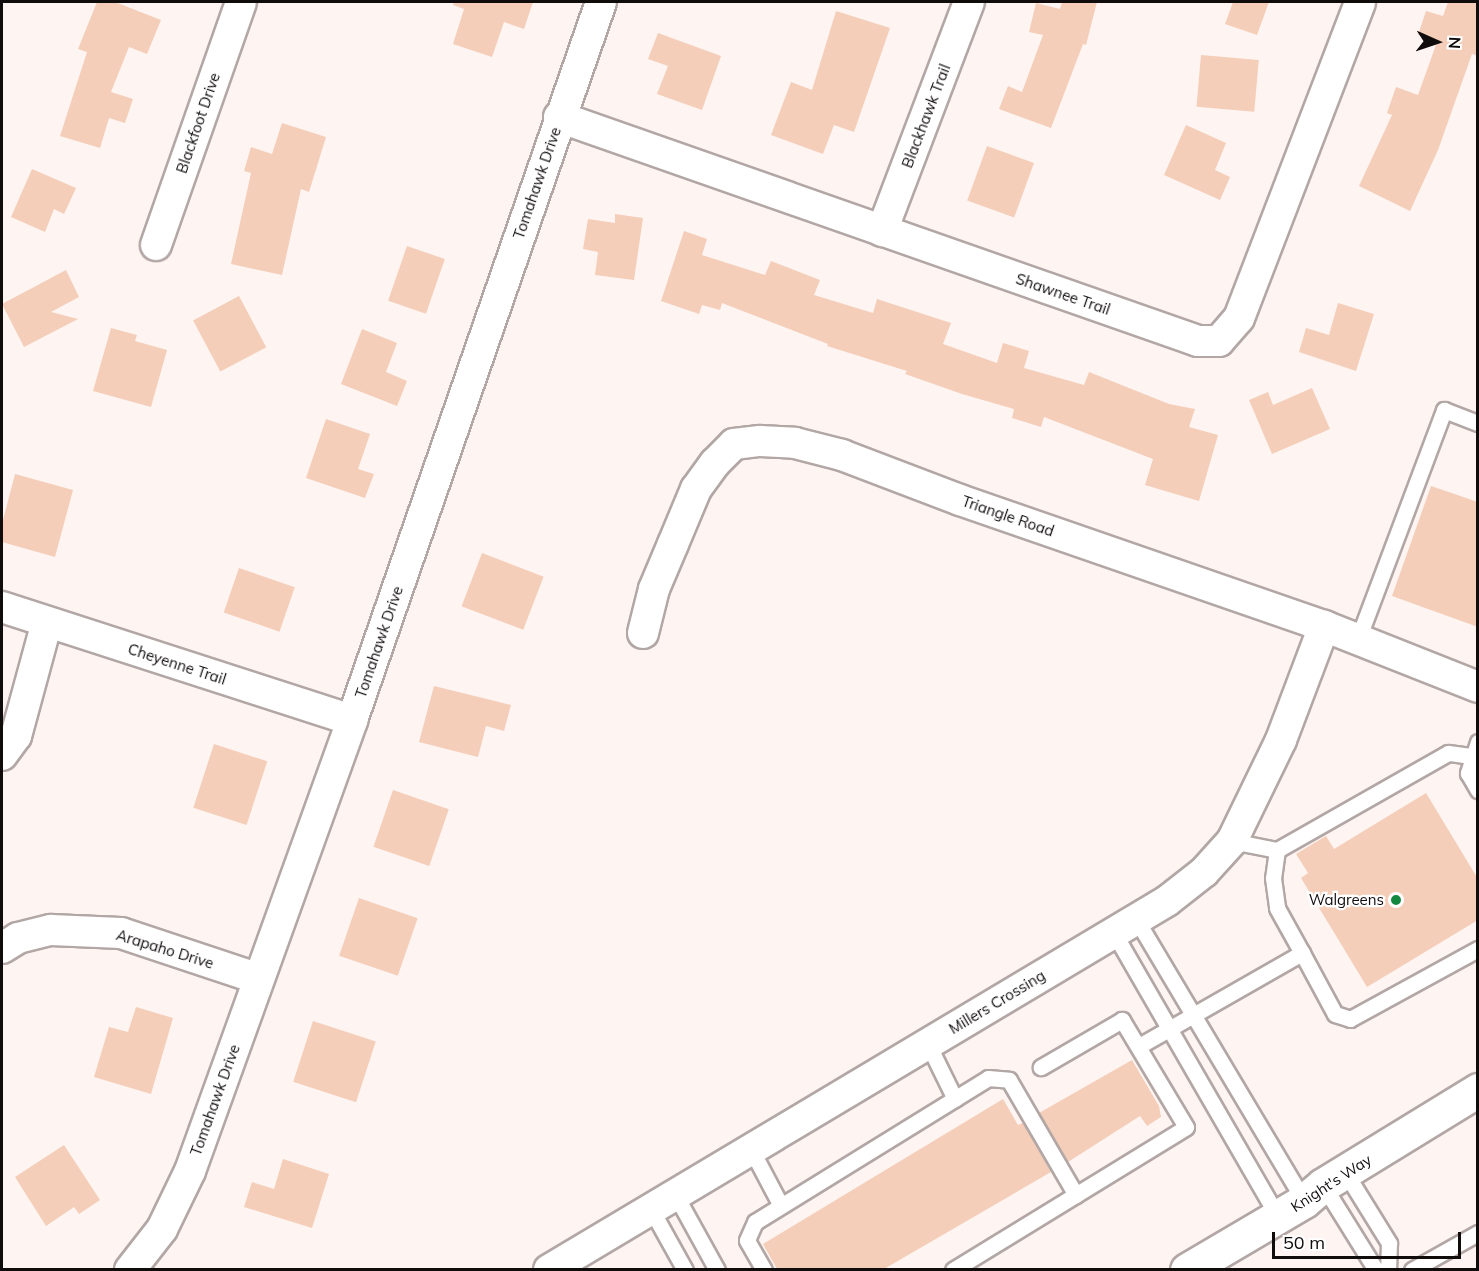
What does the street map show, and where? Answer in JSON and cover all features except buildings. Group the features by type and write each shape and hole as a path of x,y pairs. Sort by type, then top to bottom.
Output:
{"main road":[{"name":"Knight's Way","path":"1187,1269 1313,1194 1476,1089"}],"street":[{"name":"Blackfoot Drive","path":"156,245 241,2"},
{"name":"Tomahawk Drive","path":"130,1269 162,1229 190,1171 352,720 559,117 601,2"},
{"name":"Blackhawk Trail","path":"882,231 969,2"},
{"name":"Shawnee Trail","path":"559,117 1198,341 1220,341 1239,318 1359,2"},
{"name":"Triangle Road","path":"643,633 654,589 696,489 715,463 734,444 760,441 795,443 842,455 960,500 1324,626 1478,687"},
{"name":"Cheyenne Trail","path":"2,607 352,720"},
{"path":"2,755 16,736 46,622"},
{"name":"Millers Crossing","path":"549,1269 1167,901 1204,872 1232,841 1281,740 1324,626"},
{"name":"Arapaho Drive","path":"2,948 18,938 51,930 121,933 259,979"}],"lane":[{"path":"1358,639 1444,410 1478,423"},
{"path":"1232,841 1277,850 1448,753 1476,751 1468,772 1478,790"},
{"path":"1277,850 1273,878 1277,908 1335,1014 1350,1019 1478,949"},
{"path":"1125,926 1193,1015 1313,1194 1389,1243 1388,1269"},
{"path":"1125,926 1169,1029 1376,1269"},
{"path":"1139,1046 1302,953"},
{"path":"953,1269 1186,1127 1122,1020 1041,1067"},
{"path":"928,1044 955,1099"},
{"path":"764,1269 747,1240 755,1222 988,1078 1009,1080 1076,1195"},
{"path":"751,1149 781,1206"},
{"path":"663,1201 682,1269"},
{"path":"663,1201 717,1269"},
{"path":"1412,1269 1478,1233"}],"place":[{"name":"Walgreens","path":"1396,900"}]}
